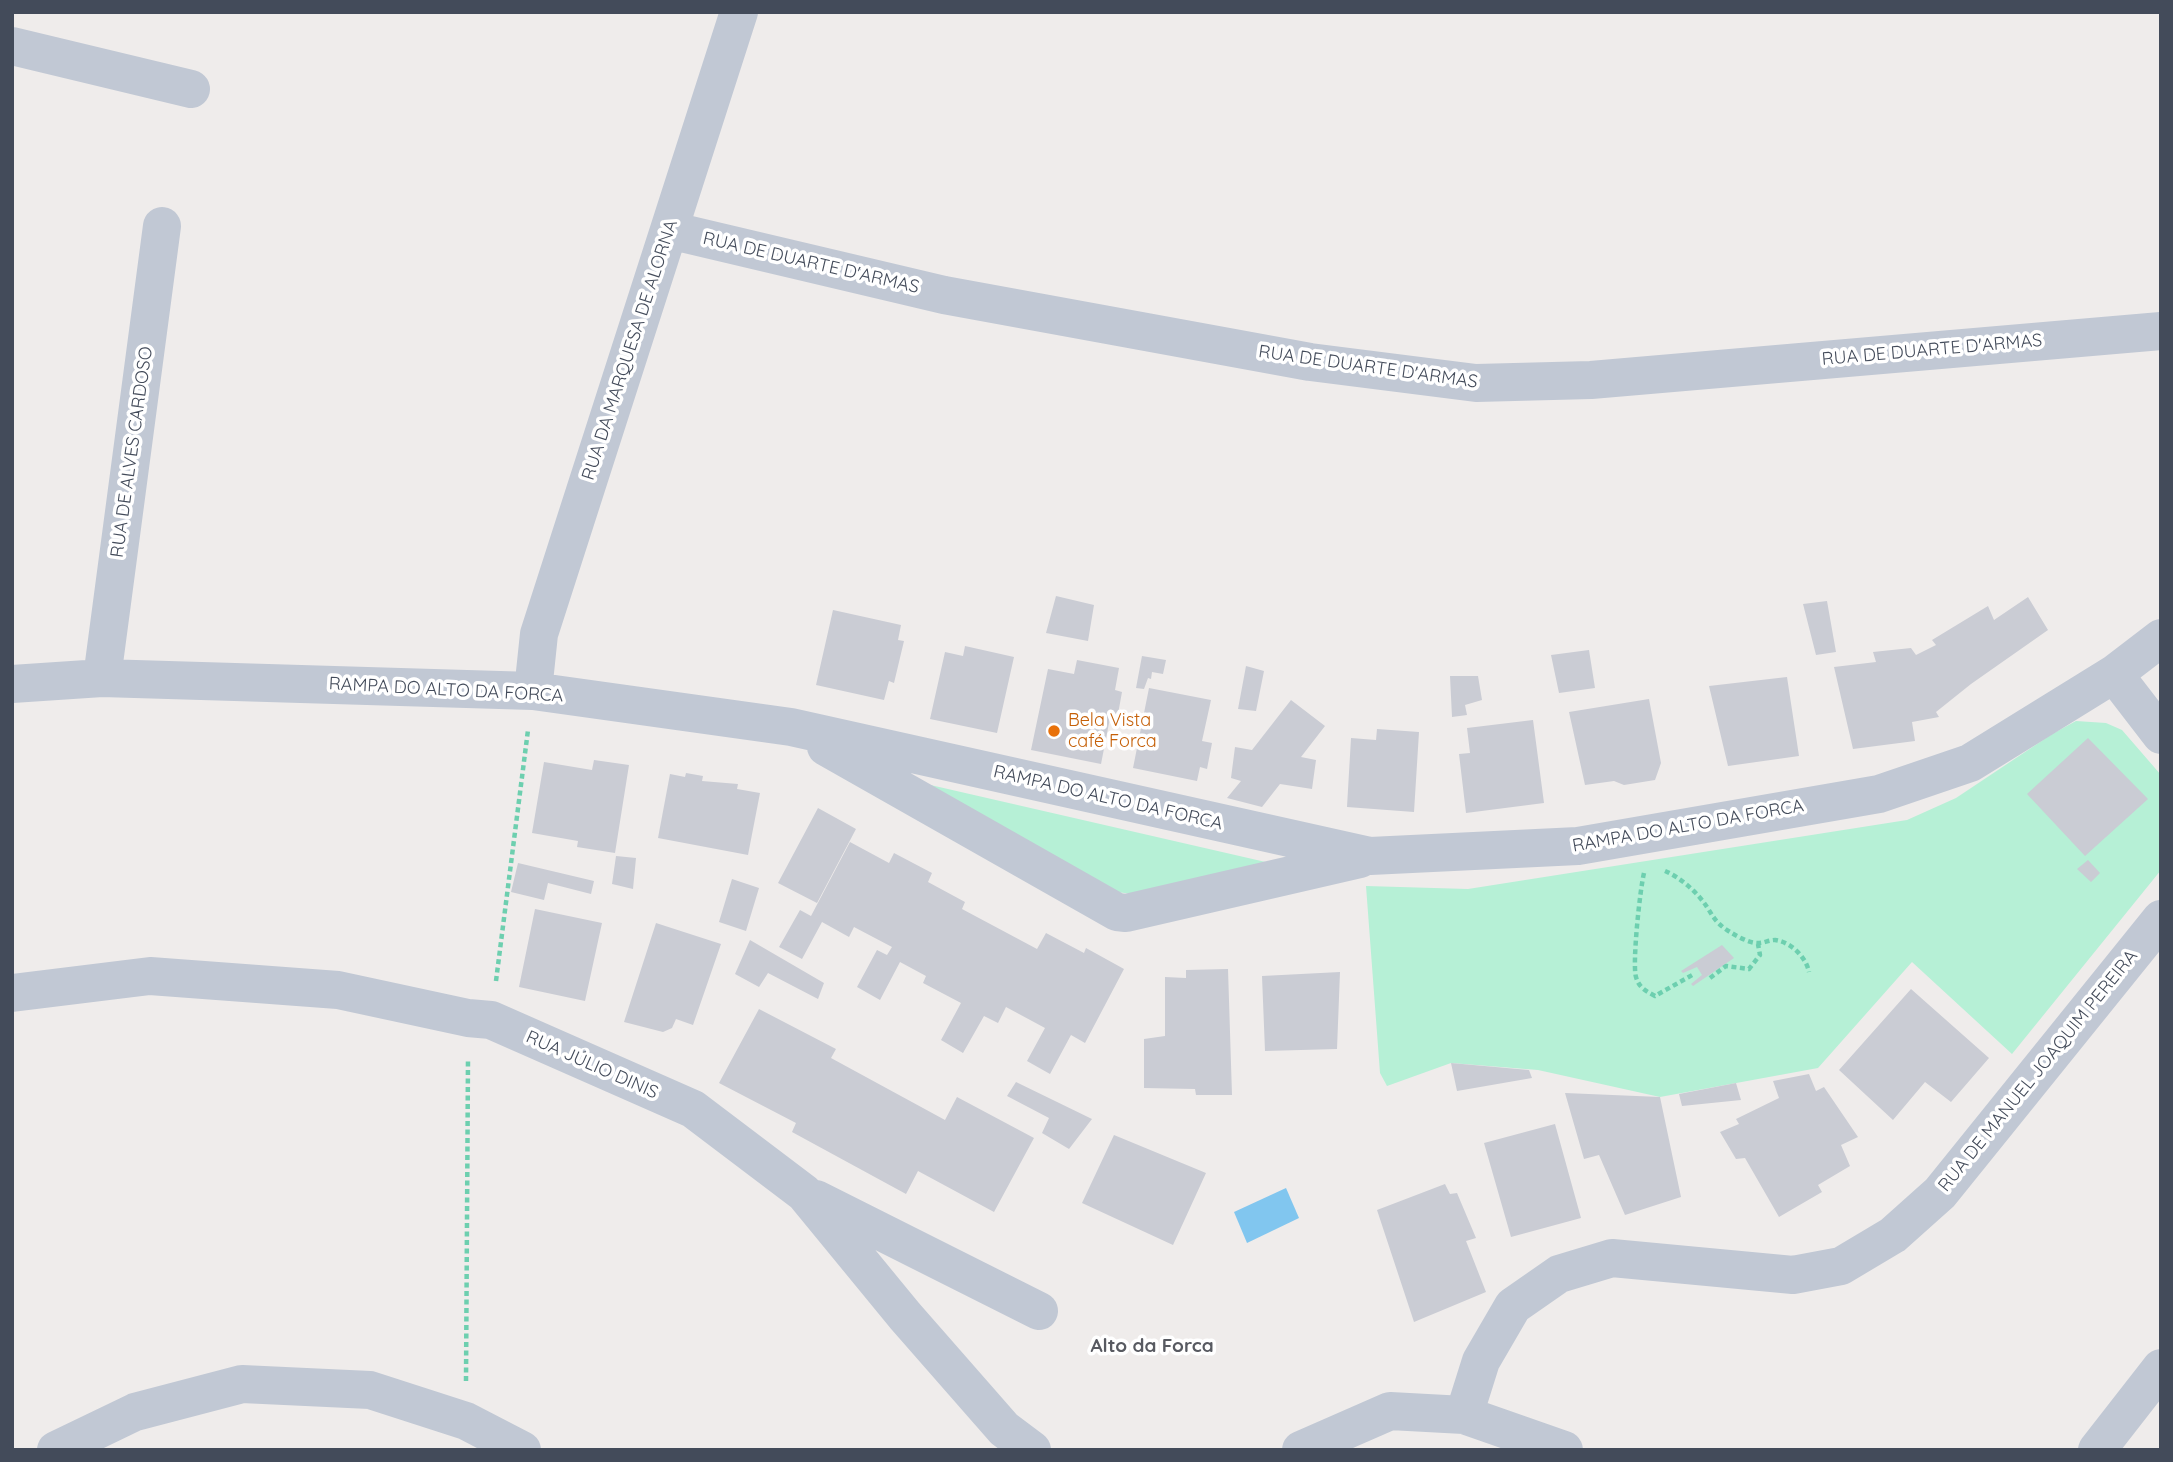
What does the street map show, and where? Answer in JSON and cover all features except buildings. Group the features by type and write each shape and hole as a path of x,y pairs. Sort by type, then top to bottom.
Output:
{"street":[{"name":"RUA DA MARQUESA DE ALORNA","path":"533,691 539,634 739,12"},
{"path":"12,46 191,89"},
{"name":"RUA DE ALVES CARDOSO","path":"102,678 162,226"},
{"name":"RUA DE DUARTE D'ARMAS","path":"669,230 944,295 1310,362 1476,383 1591,380 2161,331"},
{"name":"RAMPA DO ALTO DA FORCA","path":"12,684 102,678 533,691 791,727 1370,856 1653,845 1879,794 1970,763 2114,674 2161,638"},
{"path":"2114,674 2161,735"},
{"path":"791,727 1117,912 1126,913 1370,856"},
{"name":"RUA DE MANUEL JOAQUIM PEREIRA","path":"1464,1415 1481,1361 1513,1306 1559,1274 1612,1258 1793,1275 1841,1266 1893,1235 1940,1193 2161,919"},
{"name":"RUA JÚLIO DINIS","path":"12,993 150,976 338,990 479,1019 693,1109 804,1193 905,1316 1004,1429 1032,1450"},
{"path":"804,1193 1039,1311"},
{"path":"2097,1450 2161,1368"},
{"path":"56,1450 135,1412 242,1384 370,1390 466,1421 522,1450"},
{"path":"1301,1450 1390,1412 1464,1415 1564,1450"}],"path":[{"path":"466,1421 479,1019 533,691"},
{"path":"1653,845 1707,907 1710,915 1725,929 1758,944 1780,941 1798,952 1809,972"},
{"path":"1653,845 1643,877 1635,976 1641,988 1655,996 1695,974"},
{"path":"1710,978 1726,966 1749,969 1760,955 1758,944"}],"green space":[{"path":"2076,721 2106,723 2122,730 2161,775 2161,870 2012,1054 1912,962 1818,1068 1660,1097 1538,1070 1451,1063 1387,1086 1380,1073 1366,886 1468,889 1907,820 1956,798"},
{"path":"900,778 1283,866 1132,894 1117,892"}],"water":[{"path":"1286,1188 1299,1218 1247,1243 1234,1212"}],"place":[{"name":"Bela Vista café Forca","path":"1054,731"}],"district":[{"name":"Alto da Forca","path":"1152,1346"}]}
